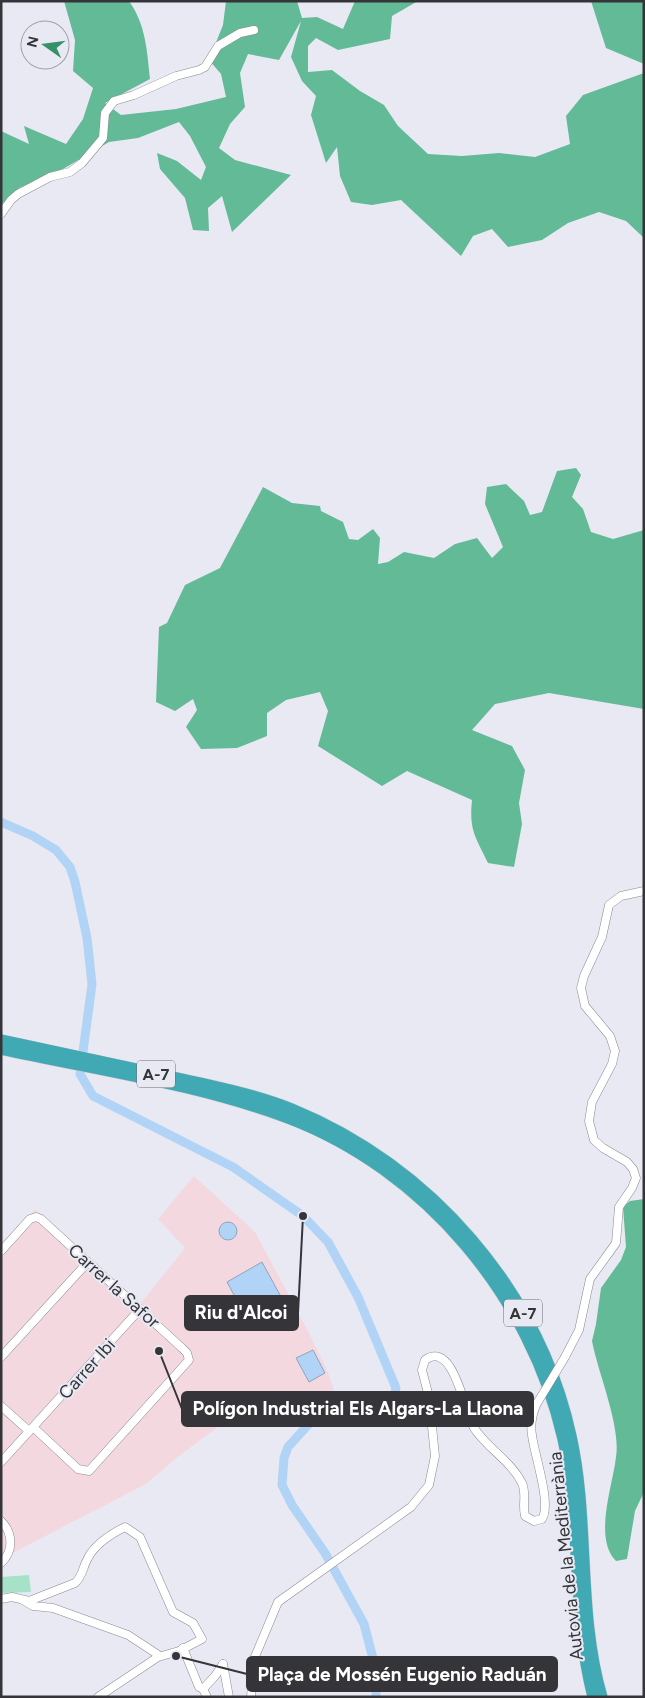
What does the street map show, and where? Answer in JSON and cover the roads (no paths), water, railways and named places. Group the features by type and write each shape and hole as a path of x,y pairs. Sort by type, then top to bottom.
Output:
{"highway":[{"name":"Autovia de la Mediterrània","path":"1,1040 208,1084 280,1105 307,1121"},
{"name":"Autovia de la Mediterrània","path":"1,1049 212,1095 307,1121 352,1139 414,1181 469,1236 501,1276 518,1303 548,1361 570,1431 580,1485 584,1660 593,1697"},
{"path":"1,1053 33,1056"},
{"name":"Autovia de la Mediterrània","path":"583,1603 602,1697"}],"street":[{"path":"1,214 18,194 50,177 70,172 86,159 103,138 105,113 114,101 134,95 176,76 205,67 218,46 240,33 254,30"},
{"path":"251,1697 254,1659 276,1605 282,1596 415,1503 431,1480 436,1456 430,1397 422,1370 422,1365 428,1358 433,1356 441,1358 455,1374 474,1428 520,1479 525,1490 524,1516 534,1522 542,1519 545,1507 531,1422 536,1405 579,1330 590,1279 616,1243 619,1208 636,1178 630,1165 603,1148 591,1135 590,1108 612,1064 615,1051 610,1036 585,1006 581,988 584,976 602,938 607,910 612,901 621,896 644,891"},
{"name":"Carrer la Safor","path":"1,1251 33,1218 41,1220 187,1353 189,1360 89,1471 82,1472 31,1429"},
{"path":"1,1357 87,1263"},
{"name":"Carrer Ibi","path":"1,1462 140,1309"},
{"path":"1,1406 31,1429"},
{"path":"1,1521 8,1527 11,1537 9,1553 1,1563"},
{"path":"23,1600 33,1599 78,1580 93,1550 110,1535 125,1527 140,1537 151,1567 173,1612 193,1623 202,1639 160,1656 98,1697"},
{"path":"1,1599 12,1597 23,1600 33,1606 53,1608 128,1635 160,1656"},
{"path":"183,1648 199,1687 203,1689 207,1697"},
{"path":"203,1689 223,1664 229,1697"}],"water":[{"path":"228,1222 234,1225 237,1231 234,1237 228,1240 222,1237 219,1231 222,1225"},
{"path":"262,1262 280,1295 245,1315 227,1282"},
{"path":"313,1350 325,1373 309,1382 296,1358"}],"waterway":[{"path":"1,822 33,836 56,850 70,867 87,938 92,984 80,1074 93,1096 233,1167 303,1216 328,1242 358,1297 396,1388 394,1399 388,1405 369,1412 316,1416 288,1447 284,1458 282,1485 292,1505 325,1553 364,1624 376,1670 376,1697"}],"place":[{"name":"Riu d'Alcoi","path":"303,1216"},
{"name":"Polígon Industrial Els Algars-La Llaona","path":"159,1351"},
{"name":"Plaça de Mossén Eugenio Raduán","path":"176,1656"}]}
